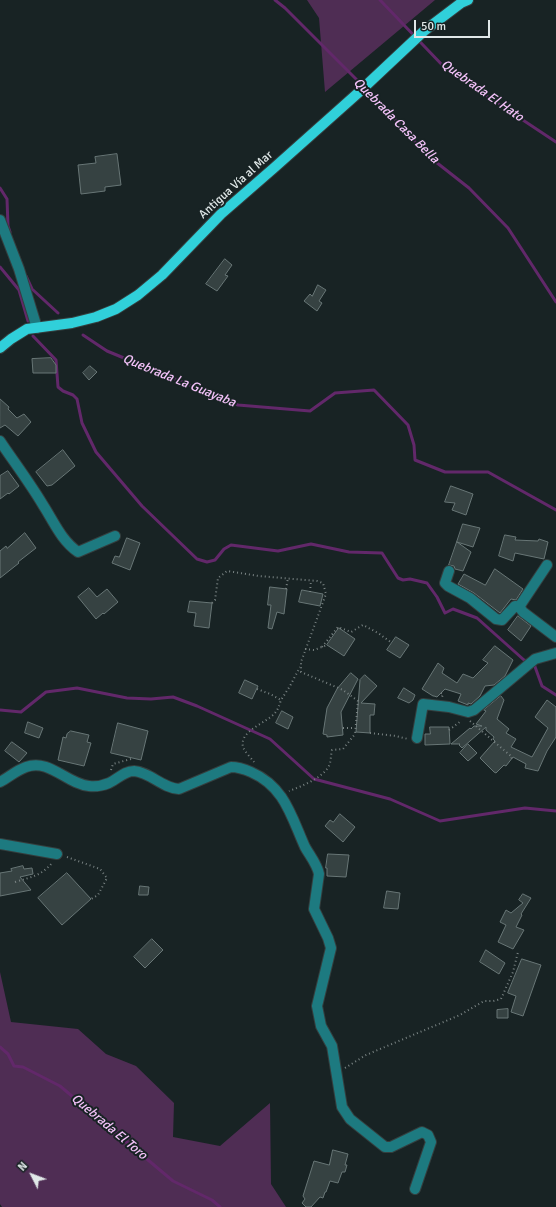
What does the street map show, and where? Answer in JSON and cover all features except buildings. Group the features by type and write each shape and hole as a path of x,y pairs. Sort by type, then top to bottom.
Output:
{"main road":[{"name":"Antigua Vía al Mar","path":"0,348 11,338 27,329 72,323 96,317 116,310 138,295 162,275 221,214 358,93 414,39 468,0"}],"street":[{"path":"0,220 19,269 37,328"},
{"path":"0,441 43,504 62,538 71,547 78,552 115,536"},
{"path":"520,607 548,565"},
{"path":"450,571 445,584 470,598 496,618 502,620 515,606 520,607"},
{"path":"520,607 523,612 556,637"},
{"path":"417,738 423,704 449,707 468,712 474,710 535,659 556,652"},
{"path":"0,782 27,766 43,765 81,784 89,786 109,783 126,772 134,771 142,773 171,789 178,789 231,768 238,768 246,770 264,779 280,794 309,855 318,869 319,874 314,909 328,938 331,948 317,1006 320,1026 332,1046 342,1107 350,1119 385,1147 391,1147 422,1132 428,1135 431,1142 415,1188"},
{"path":"0,844 58,854"}],"path":[{"path":"212,604 215,600 218,578 227,571 259,576 311,580 323,583 326,594 301,662 301,672 343,690 358,701 355,734 343,749 332,750 330,764 321,775 305,786 280,794"},
{"path":"286,589 288,578"},
{"path":"310,592 311,580"},
{"path":"322,647 338,627 352,632 364,625 378,633 392,644"},
{"path":"306,649 314,650 327,645"},
{"path":"264,779 257,766 245,751 243,745 244,740 251,728 265,722 279,708 281,700 301,666"},
{"path":"257,689 281,700"},
{"path":"469,720 512,757 511,759"},
{"path":"343,728 355,728"},
{"path":"370,733 396,736 405,739 417,738"},
{"path":"15,882 34,877 46,870 58,854 100,869 108,878 98,895 91,899"},
{"path":"337,1075 352,1063 366,1055 460,1015 484,1001 501,999 513,972 518,952"}],"shaded area":[{"path":"307,0 435,0 325,92 319,18"},
{"path":"0,972 11,1022 78,1029 106,1054 136,1066 174,1103 173,1137 220,1146 270,1103 271,1184 286,1207 2,1207 0,1204"}],"waterway":[{"name":"Quebrada Casa Bella","path":"275,0 285,8 385,108 427,155 469,188 508,228 556,302"},
{"name":"Quebrada El Hato","path":"380,0 446,69 556,142"},
{"path":"0,188 7,199 8,226 10,232"},
{"path":"0,267 19,290 28,321"},
{"path":"26,276 32,289 58,313"},
{"name":"Quebrada La Guayaba","path":"83,335 107,351 238,405 310,411 335,393 374,390 408,425 414,445 415,460 445,472 488,472 556,510"},
{"path":"33,336 56,360 58,387 73,395 77,399 82,423 96,452 142,506 197,559 207,562 215,560 224,549 231,545 278,551 311,544 349,552 382,553 398,578 427,583 437,597 445,613 453,609 477,618 524,660 529,662"},
{"path":"534,664 542,686 556,695"},
{"path":"0,710 21,712 46,692 77,688 127,698 151,699 173,697 197,706 270,739 314,779 390,799 440,821 525,808 556,811"},
{"name":"Quebrada El Toro","path":"0,1047 8,1054 14,1066 23,1067 60,1086 173,1181 212,1200 220,1207"}]}
